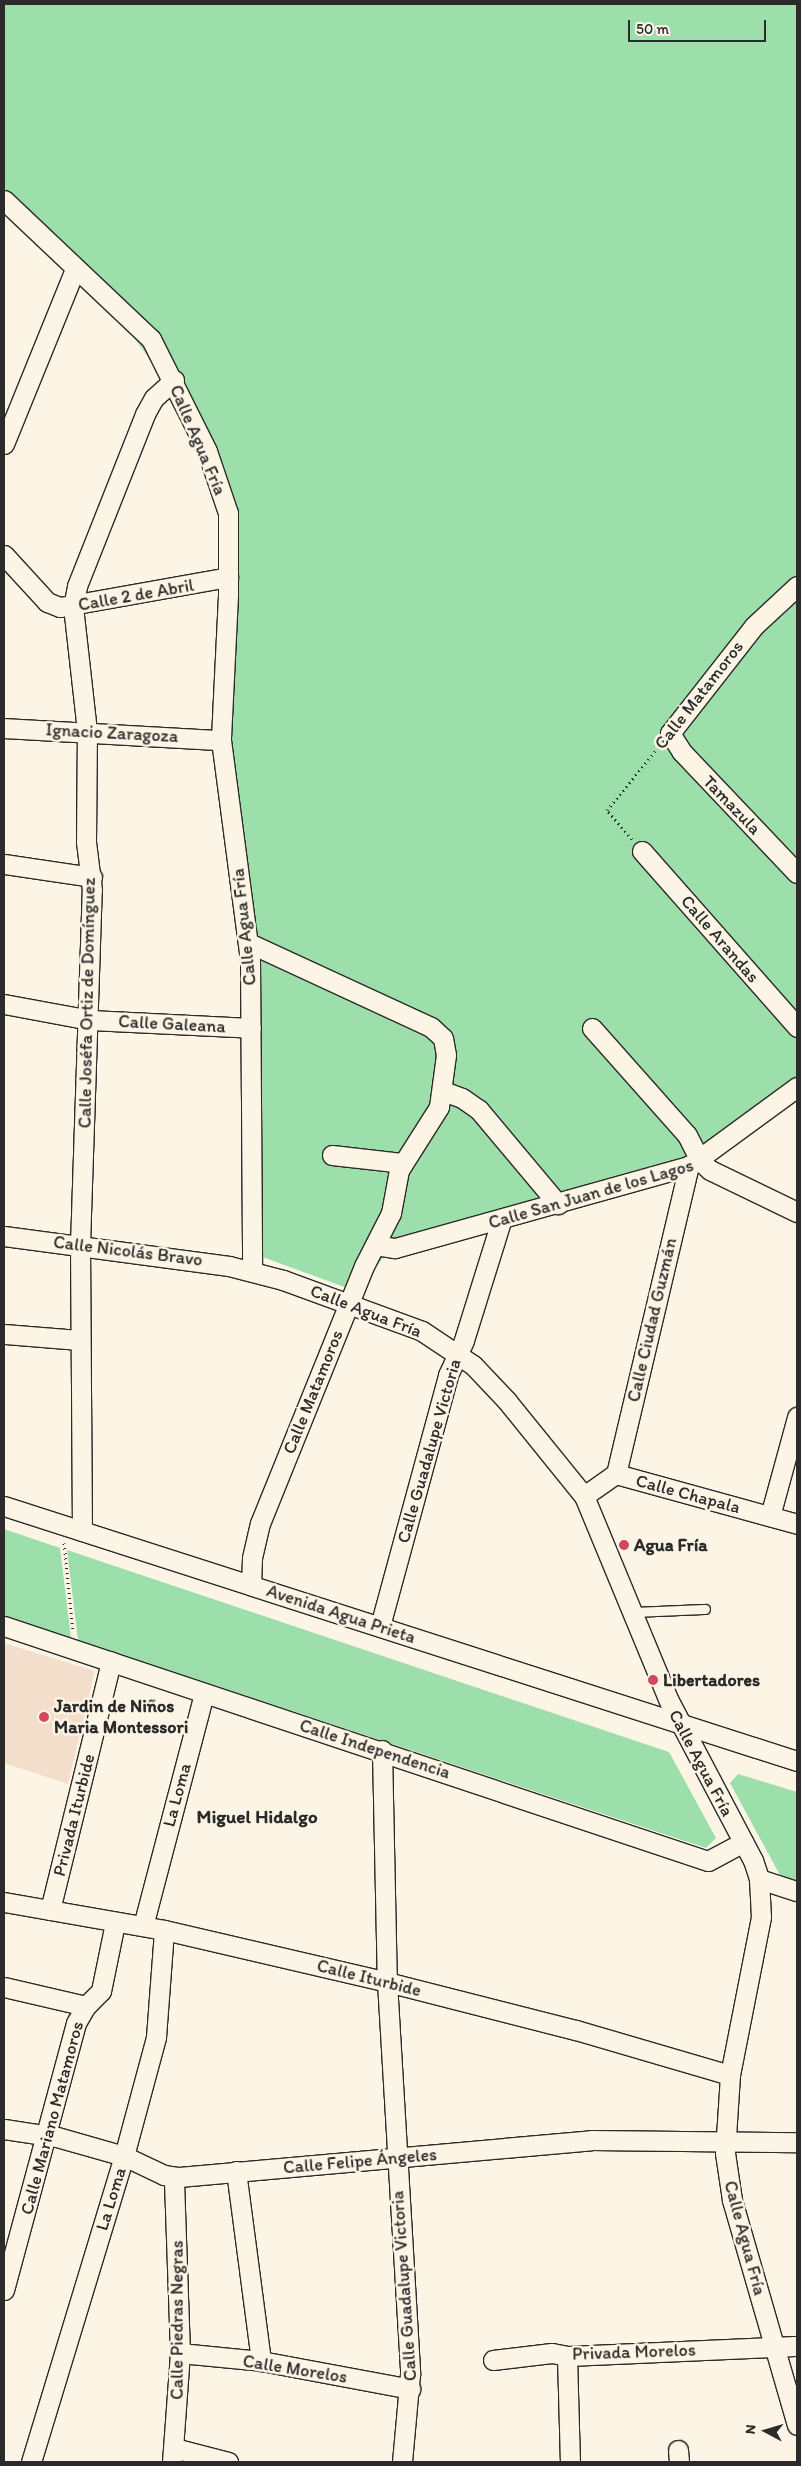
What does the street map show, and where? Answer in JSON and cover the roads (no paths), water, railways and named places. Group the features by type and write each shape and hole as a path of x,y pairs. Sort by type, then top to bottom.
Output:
{"street":[{"name":"Calle Agua Fría","path":"4,200 75,270 144,330 174,380 207,451 226,505 228,578 221,740 249,943 252,1271 350,1303 422,1331 458,1352 507,1401 584,1496 679,1721 743,1842 759,1878 762,1901 759,1935 730,2075 724,2139 732,2200 797,2424"},
{"path":"4,444 75,270"},
{"name":"Calle Joséfa Ortiz de Domínguez","path":"82,1531 79,1340 80,1245 90,1020 92,877 86,842 87,731 73,607 77,586 145,414 154,398 174,380"},
{"name":"Calle 2 de Abril","path":"4,555 47,602 73,607 228,578"},
{"name":"Calle Matamoros","path":"670,733 754,626 797,586"},
{"name":"Ignacio Zaragoza","path":"4,728 87,731 221,740"},
{"name":"Tamazula","path":"670,733 682,752 797,874"},
{"name":"Calle Arandas","path":"642,851 797,1027"},
{"path":"4,864 92,877"},
{"name":"Calle Matamoros","path":"249,943 431,1027 443,1038 446,1055 443,1092 435,1116 402,1162 394,1204 350,1303 260,1523 252,1558 250,1585"},
{"name":"Calle Galeana","path":"4,1004 90,1020 251,1028"},
{"path":"592,1028 688,1135 695,1163 797,1088"},
{"path":"443,1092 462,1098 478,1110 558,1204"},
{"path":"332,1155 402,1162"},
{"name":"Calle San Juan de los Lagos","path":"375,1245 395,1248 501,1221 695,1163 797,1212"},
{"name":"Calle Ciudad Guzmán","path":"616,1474 695,1163"},
{"name":"Calle Guadalupe Victoria","path":"380,1626 448,1375 458,1352 501,1221"},
{"name":"Calle Nicolás Bravo","path":"4,1236 202,1260 252,1271"},
{"path":"4,1334 79,1340"},
{"path":"770,1516 797,1417"},
{"name":"Calle Chapala","path":"584,1496 616,1474 797,1524"},
{"name":"Avenida Agua Prieta","path":"4,1506 679,1721 797,1761"},
{"name":"Calle Independencia","path":"4,1626 204,1694 382,1750 708,1860 743,1842"},
{"name":"Privada Iturbide","path":"50,1910 111,1661"},
{"name":"La Loma","path":"143,1926 204,1694"},
{"name":"Calle Guadalupe Victoria","path":"382,1750 387,1982 395,2160 410,2389 402,2462"},
{"path":"759,1878 797,1891"},
{"name":"Calle Iturbide","path":"4,1902 115,1923 164,1930 387,1982 576,2030 730,2075"},
{"name":"Calle Mariano Matamoros","path":"4,2290 76,2023 86,2006 101,1991 115,1923"},
{"name":"La Loma","path":"31,2462 124,2156 157,2031 164,1930"},
{"path":"4,1987 86,2006"},
{"name":"Calle Felipe Ángeles","path":"4,2129 47,2136 124,2156 174,2177 395,2160 547,2143 724,2139 797,2142"},
{"path":"236,2171 261,2361"},
{"name":"Calle Piedras Negras","path":"173,2455 180,2353 174,2177"},
{"name":"Privada Morelos","path":"493,2360 552,2353 566,2356 797,2346"},
{"name":"Calle Morelos","path":"180,2353 261,2361 410,2389"},
{"path":"566,2356 570,2462"},
{"path":"173,2455 228,2462"}],"lane":[{"path":"632,1612 705,1609"}],"place":[{"name":"Agua Fría","path":"624,1545"},
{"name":"Libertadores","path":"653,1680"},
{"name":"Jardin de Niños Maria Montessori","path":"44,1717"}],"district":[{"name":"Miguel Hidalgo","path":"257,1817"}]}
